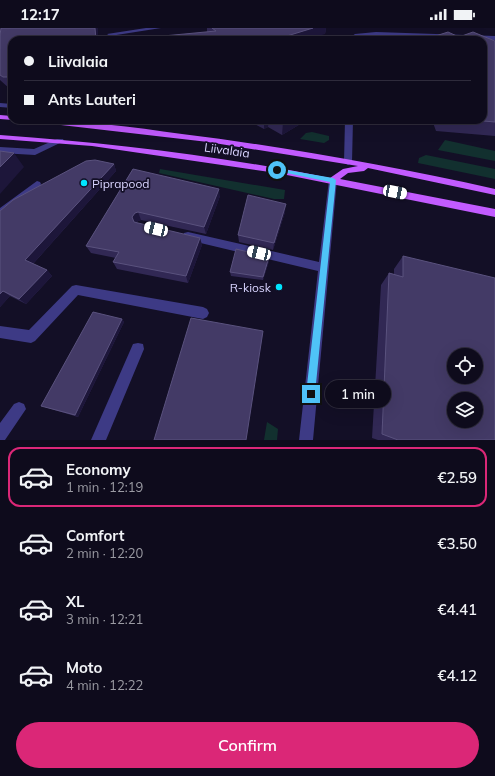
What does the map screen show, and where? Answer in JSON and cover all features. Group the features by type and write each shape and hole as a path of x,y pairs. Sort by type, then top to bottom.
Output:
{"main road":[{"name":"Liivalaia","path":"72,124 248,144 370,166 495,192"},
{"name":"Liivalaia","path":"0,138 92,144 269,168 495,213"},
{"path":"333,180 346,171 370,166"}],"street":[{"path":"114,36 158,28"},
{"path":"355,36 376,34 436,36"},
{"path":"348,162 349,124"},
{"path":"0,150 35,152 60,141"},
{"path":"306,440 333,180"},
{"path":"0,213 37,184"},
{"path":"178,234 324,268"},
{"path":"0,332 31,337 76,290 203,313"},
{"path":"98,440 138,349"},
{"path":"0,435 19,409"}],"green space":[{"path":"312,132 329,136 329,140 324,143 300,139 306,133"},
{"path":"445,140 495,151 495,161 438,150"},
{"path":"426,155 495,169 495,179 418,163 419,158"},
{"path":"160,169 285,190 284,199 274,199 159,173"},
{"path":"267,422 278,429 277,440 264,440"}],"building":[{"path":"1,28 95,28 96,36 8,36 8,77 3,77 0,75"},
{"path":"212,28 313,28 287,36 163,36 216,31"},
{"path":"448,32 457,36 436,36"},
{"path":"473,32 483,36 462,36"},
{"path":"487,38 495,41 495,122 487,121"},
{"path":"0,151 14,153 0,167"},
{"path":"95,160 114,164 25,260 47,270 19,299 3,291 0,294 0,211 13,200 86,161"},
{"path":"133,169 219,189 204,227 138,212 132,217 134,222 200,238 186,276 113,262 119,252 86,246"},
{"path":"248,195 286,204 274,243 238,235"},
{"path":"236,249 269,257 263,277 230,272"},
{"path":"403,256 495,278 495,440 398,440 382,434 389,273 403,277"},
{"path":"93,312 122,319 75,415 41,406"},
{"path":"191,318 263,331 246,440 154,440"}],"place":[{"name":"Piprapood","path":"84,183"},
{"name":"R-kiosk","path":"279,287"}],"route":[{"path":"277,170 333,180 311,394"}]}
